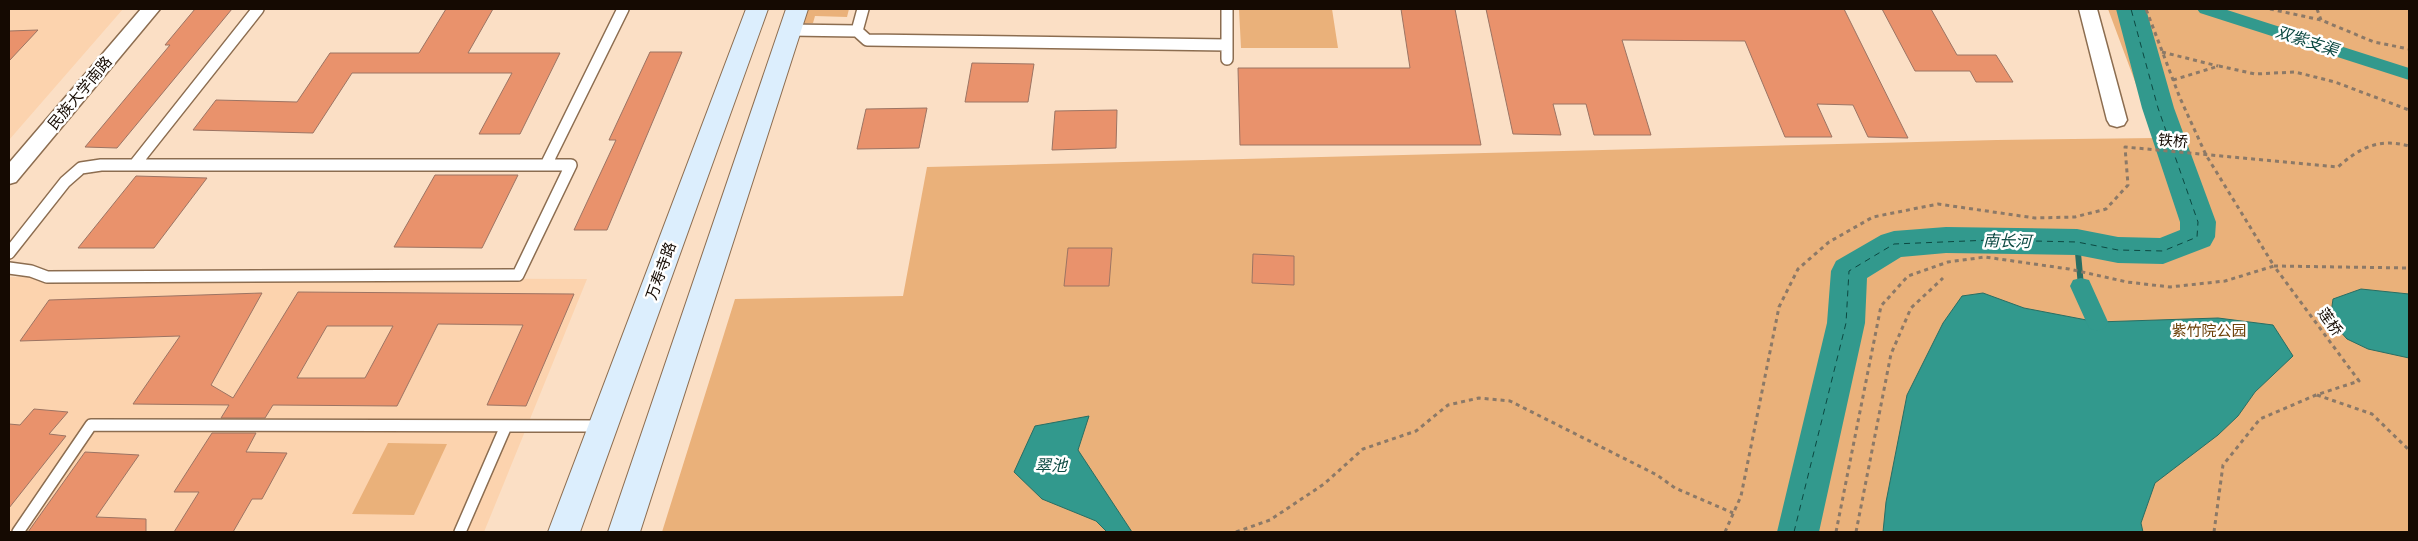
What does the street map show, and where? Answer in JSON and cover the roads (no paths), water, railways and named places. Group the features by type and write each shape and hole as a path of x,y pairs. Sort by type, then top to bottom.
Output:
{"street":[{"name":"民族大学南路","path":"9,177 151,9"},
{"name":"万寿寺路","path":"564,532 757,9"},
{"path":"2088,9 2117,120"},
{"path":"624,532 793,20"}],"lane":[{"path":"136,163 258,9"},
{"path":"546,165 623,9"},
{"path":"857,31 863,9"},
{"path":"1227,9 1227,59"},
{"path":"793,20 857,31 867,40 1227,45"},
{"path":"9,254 65,182 82,168 100,165 136,163 571,165 518,275 47,277 31,271 9,268"},
{"path":"18,532 91,426 604,426"},
{"path":"460,532 506,426"}],"water":[{"path":"2361,289 2409,294 2409,358 2368,349 2347,339 2330,320 2333,299"},
{"path":"1983,293 2024,308 2097,322 2218,318 2273,325 2293,356 2255,392 2238,416 2218,435 2155,483 2141,523 2143,532 1883,532 1886,502 1907,395 1943,323 1962,296"},
{"name":"翠池","path":"1089,416 1078,450 1132,532 1107,532 1096,521 1042,499 1014,472 1035,426"}],"waterway":[{"name":"南长河","path":"1798,532 1846,323 1849,271 1894,244 1946,240 2077,242 2118,250 2163,251 2197,237 2198,222 2158,108 2131,9"},
{"name":"双紫支渠","path":"2206,9 2409,74"},
{"path":"2077,242 2081,286"},
{"path":"2081,286 2097,322"}],"park label":[{"name":"紫竹院公园","path":"2209,331"}]}
